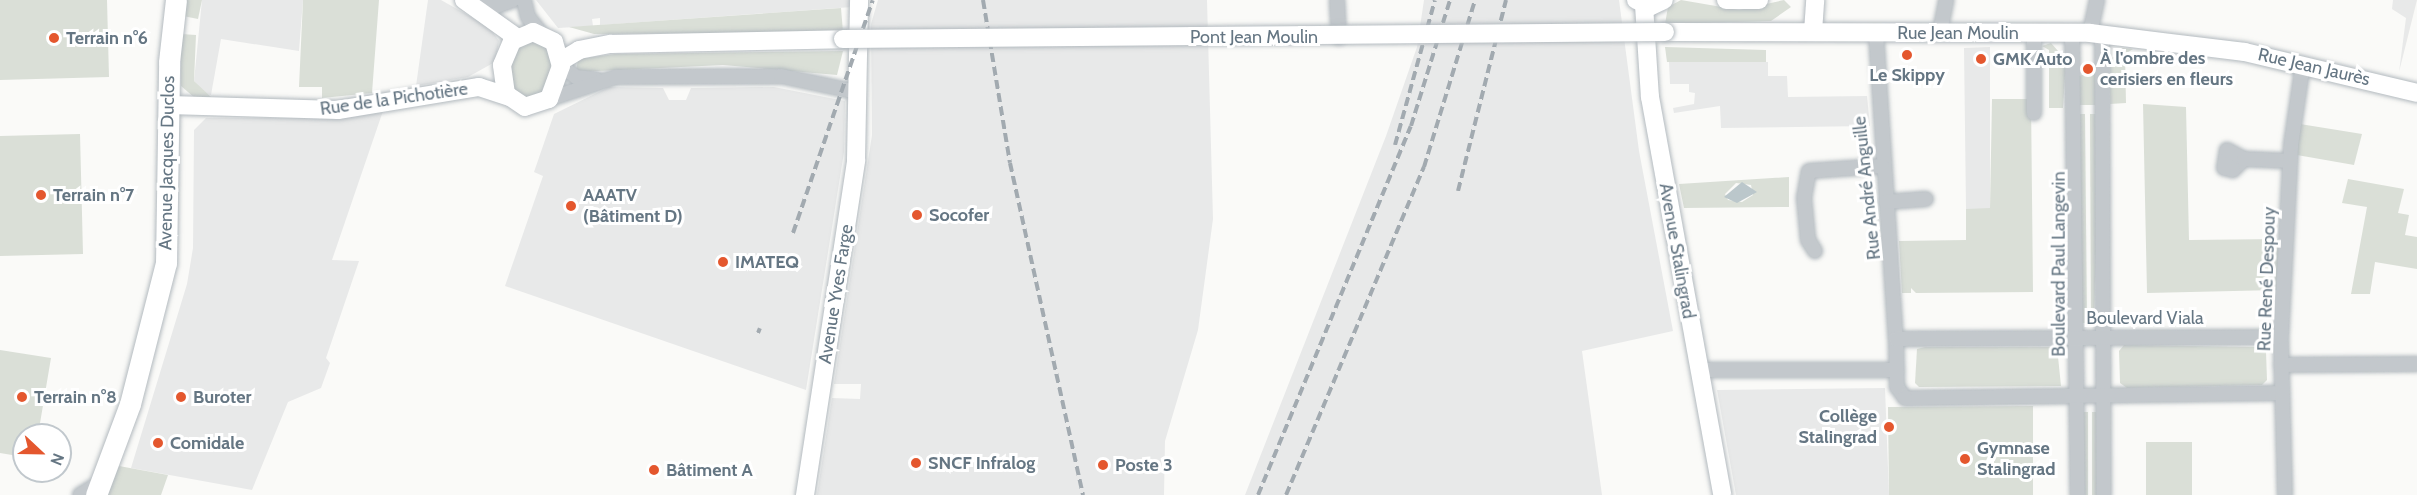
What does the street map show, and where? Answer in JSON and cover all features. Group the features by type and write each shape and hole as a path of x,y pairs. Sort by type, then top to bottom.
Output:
{"main road":[{"name":"Avenue Jacques Duclos","path":"98,488 130,404 161,293 169,204 169,105 176,0"},
{"path":"465,0 516,37 544,35 611,44"},
{"name":"Avenue Yves Farge","path":"805,495 856,160 859,0"},
{"path":"1640,2 1664,0"},
{"path":"1726,0 1759,0"},
{"path":"1813,32 1815,0"},
{"name":"Avenue Stalingrad","path":"1640,2 1650,97 1722,495"},
{"name":"Pont Jean Moulin","path":"611,44 843,39 1813,32"},
{"name":"Rue Jean Moulin","path":"1813,32 2088,34"},
{"name":"Rue Jean Jaurès","path":"2088,34 2303,64 2417,93"},
{"path":"544,35 561,64"},
{"path":"516,37 502,65 509,97 531,107 549,99 561,64 579,50 611,44"},
{"name":"Rue de la Pichotière","path":"169,105 338,110 479,87 509,97"}],"street":[{"path":"465,0 490,7 520,1"},
{"path":"1940,32 1946,0"},
{"path":"2097,0 2088,34 2102,336 2104,495"},
{"path":"520,1 544,35"},
{"path":"516,37 520,1"},
{"path":"1337,3 1339,37"},
{"path":"2034,32 2034,113"},
{"name":"Rue André Anguille","path":"1875,33 1882,166 1896,339"},
{"name":"Boulevard Paul Langevin","path":"2078,495 2078,336 2088,34"},
{"path":"561,64 580,79 781,76 857,92"},
{"name":"Rue René Despouy","path":"2285,495 2281,337 2290,161 2303,64"},
{"path":"549,99 601,79"},
{"path":"2244,159 2290,161"},
{"path":"1815,251 1808,240 1804,198 1809,171 1882,166"},
{"path":"1886,202 1926,199"},
{"name":"Boulevard Viala","path":"1896,339 2078,336 2281,337"},
{"path":"1896,339 1900,394 1913,399 2281,393"},
{"path":"2281,365 2417,364"},
{"path":"1699,370 1897,370"},
{"path":"80,495 98,488"}],"shaded area":[{"name":"Terrain n°6","path":"0,0 107,0 109,77 0,80"},
{"path":"184,0 202,0 198,19 183,16"},
{"path":"202,0 303,0 299,51 221,39 211,95 205,94 194,81"},
{"path":"303,0 379,0 372,93 322,98 322,87 299,87"},
{"path":"428,0 441,0 489,27 499,41 495,62 468,77 416,86"},
{"path":"536,0 852,0 852,7 600,25 600,18 592,19 593,26 558,28"},
{"path":"878,0 1207,0 1213,219 1198,330 1165,441 1164,495 817,495 832,398 860,399 861,384 834,384 872,135 871,24"},
{"path":"1424,0 1619,0 1639,151 1673,331 1582,351 1602,495 1245,495 1386,136 1417,47"},
{"path":"1681,0 1739,10 1784,0 1791,7 1771,21 1665,24 1668,7"},
{"path":"2393,0 2417,0 2399,72 2406,18 2392,9"},
{"path":"841,8 843,32 594,34 569,27"},
{"path":"181,34 196,35 194,81 211,97 195,98 181,86"},
{"path":"532,39 544,41 554,59 543,92 526,98 513,89 511,67 516,49"},
{"path":"2051,43 2066,60 2063,108 2049,108 2049,50 2042,46"},
{"path":"1665,47 1766,50 1766,62 1667,62"},
{"path":"1990,47 1990,209 1966,209 1964,48"},
{"path":"2123,48 2133,49 2125,54 2126,103 2110,104 2110,60"},
{"path":"843,51 837,75 723,65 576,72 578,59 615,54"},
{"path":"1669,62 1768,62 1768,76 1787,76 1788,97 1867,96 1870,126 1721,128 1720,106 1674,113 1673,108 1694,104 1695,93 1689,92 1689,84 1670,84"},
{"path":"2091,72 2096,74 2097,105 2078,105 2079,76"},
{"path":"609,87 663,88 669,100 686,100 691,88 774,87 845,101 844,152 806,390 505,286 543,176 534,172 554,114"},
{"path":"1992,99 2031,99 2033,292 1916,293 1911,288 1911,293 1902,293 1899,241 1966,240 1966,209 1990,208"},
{"path":"2143,104 2186,107 2189,240 2279,239 2277,290 2147,293"},
{"path":"383,111 332,260 359,261 326,358 330,363 321,388 288,402 252,490 131,468 187,284 193,248 194,130 206,118 326,118"},
{"path":"2076,114 2085,114 2087,323 2082,323"},
{"path":"2090,114 2100,114 2094,323 2091,323"},
{"path":"2300,124 2362,134 2354,165 2297,155"},
{"name":"Terrain n°7","path":"80,134 83,254 0,256 0,136"},
{"path":"1789,177 1789,207 1684,208 1679,184","holes":["1736,183 1751,185 1753,195 1742,202 1728,200 1725,194"]},
{"path":"2348,179 2404,189 2398,213 2409,215 2405,235 2417,237 2417,269 2375,262 2370,294 2351,294 2367,207 2342,203"},
{"path":"1742,182 1757,192 1737,203 1724,197"},
{"path":"2124,345 2258,347 2266,351 2267,380 2262,385 2127,388 2120,383 2119,351"},
{"path":"1925,347 2057,347 2061,386 1919,387 1915,383 1917,349"},
{"name":"Terrain n°8","path":"0,350 51,358 40,423 12,423 12,455 0,453"},
{"path":"1885,388 1889,495 1736,495 1717,390"},
{"path":"2033,406 2033,495 1889,495 1888,407"},
{"path":"2082,412 2088,412 2088,495 2082,495"},
{"path":"2092,412 2097,412 2098,495 2092,495"},
{"path":"2146,442 2192,442 2192,495 2146,495"},
{"path":"119,466 168,475 161,495 108,495"}],"railway":[{"path":"793,233 873,0"},
{"path":"983,0 1010,163 1083,495"},
{"path":"1395,145 1435,0"},
{"path":"1258,495 1411,126 1450,0"},
{"path":"1286,495 1424,167 1475,0"},
{"path":"1458,191 1506,0"},
{"path":"758,333 760,328"}],"place":[{"name":"Terrain n°6","path":"54,38"},
{"name":"Le Skippy","path":"1907,55"},
{"name":"GMK Auto","path":"1981,59"},
{"name":"À l'ombre des cerisiers en fleurs","path":"2088,69"},
{"name":"Terrain n°7","path":"41,195"},
{"name":"AAATV (Bâtiment D)","path":"571,206"},
{"name":"Socofer","path":"917,215"},
{"name":"IMATEQ","path":"723,262"},
{"name":"Terrain n°8","path":"22,397"},
{"name":"Buroter","path":"181,397"},
{"name":"Collège Stalingrad","path":"1889,427"},
{"name":"Comidale","path":"158,443"},
{"name":"Gymnase Stalingrad","path":"1965,459"},
{"name":"SNCF Infralog","path":"916,463"},
{"name":"Poste 3","path":"1103,465"},
{"name":"Bâtiment A","path":"654,470"}]}
